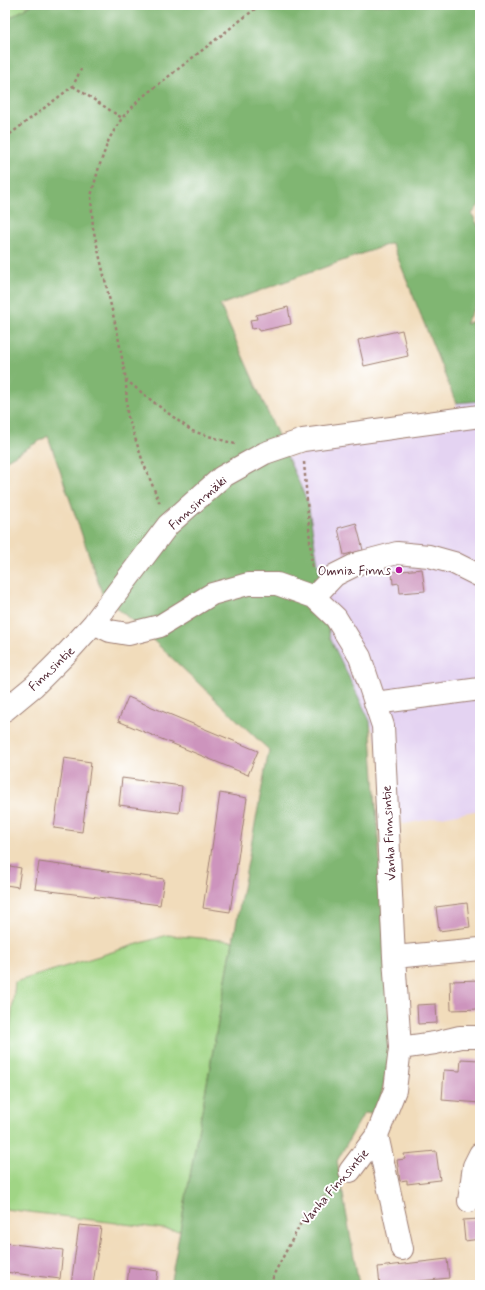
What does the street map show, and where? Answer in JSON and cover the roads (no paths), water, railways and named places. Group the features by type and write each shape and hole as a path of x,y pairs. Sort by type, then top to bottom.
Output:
{"street":[{"name":"Finnsinmäki","path":"94,624 168,526 222,477 264,453 303,440 480,416"},
{"path":"314,598 335,575 359,563 397,553 429,556 454,563 480,576"},
{"name":"Vanha Finnsintie","path":"94,624 110,631 128,634 160,626 212,594 248,584 277,584 314,598 336,618 360,656 383,726 400,1048 395,1090 377,1135 350,1171"},
{"name":"Finnsintie","path":"5,710 34,686 94,624"},
{"path":"375,703 480,689"},
{"path":"394,957 480,949"},
{"path":"400,1048 435,1043 460,1037 480,1037"},
{"path":"377,1135 402,1249"},
{"path":"469,1201 474,1166 480,1154"}],"place":[{"name":"Omnia Finns","path":"399,570"}]}
